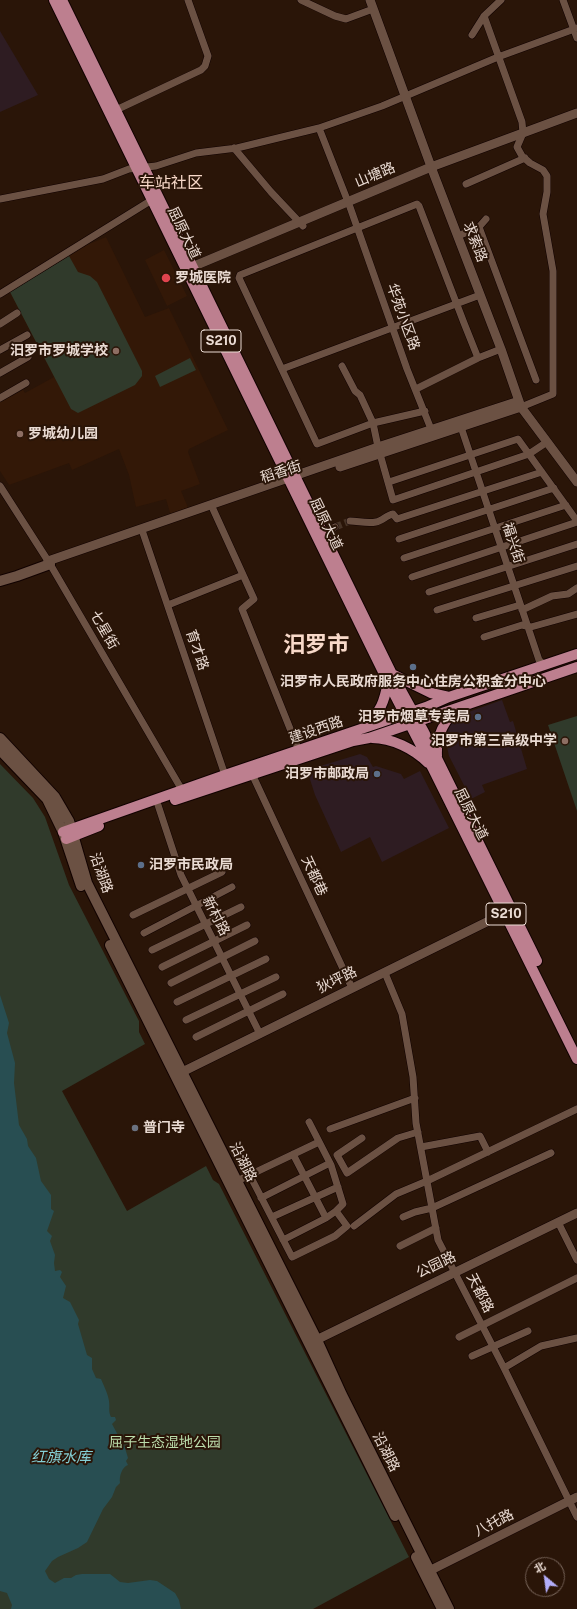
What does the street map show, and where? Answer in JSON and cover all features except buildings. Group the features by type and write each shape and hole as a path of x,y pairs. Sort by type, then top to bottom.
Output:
{"main road":[{"name":"屈原大道","path":"54,0 141,168 390,678 414,722 577,1044"},
{"name":"屈原大道","path":"62,0 116,110 141,168"},
{"name":"屈原大道","path":"293,480 324,533 390,678"},
{"path":"0,575 49,562"},
{"path":"0,581 17,576 49,562"},
{"name":"建设西路","path":"69,834 182,790 408,713 449,696 577,654"},
{"name":"建设西路","path":"69,834 352,741 369,738 577,667"},
{"path":"365,727 378,714 385,697 390,678 431,693 449,696"},
{"path":"369,738 388,740 435,764 437,742 442,730 450,715 461,706"},
{"name":"沿湖路","path":"0,738 70,821 69,834 81,885 178,1073 312,1342 342,1395 427,1572 442,1609"},
{"name":"沿湖路","path":"0,750 51,798"},
{"name":"屈原大道","path":"509,912 577,1059"},
{"name":"沿湖路","path":"178,1073 237,1181 312,1342"},
{"name":"沿湖路","path":"427,1572 449,1609"}],"street":[{"path":"116,110 201,70 205,66 208,56 188,0"},
{"path":"301,0 335,16 346,19 372,4"},
{"path":"472,35 484,16 501,0"},
{"path":"563,0 575,28 577,38"},
{"name":"求索路","path":"372,4 432,170 501,349 520,404 577,482"},
{"path":"433,433 553,394 553,271 543,214 547,192 547,176 543,170 524,158 517,147 522,136 522,122 484,16"},
{"path":"0,199 103,179 123,170 156,166 196,153 234,148 319,128 382,106 498,57 575,28"},
{"name":"山塘路","path":"191,271 432,170 522,136 577,113"},
{"name":"山塘路","path":"522,136 577,119"},
{"name":"华苑小区路","path":"319,128 349,204 407,369 433,433"},
{"path":"234,148 301,224"},
{"path":"466,184 524,158"},
{"path":"0,294 155,197"},
{"path":"425,411 373,423 317,444 239,278 240,275 418,204 478,358"},
{"path":"458,236 479,227 486,219"},
{"path":"479,227 536,380"},
{"path":"282,369 480,295"},
{"path":"0,324 17,313"},
{"path":"0,350 27,335"},
{"path":"416,389 478,358 501,349"},
{"path":"0,373 28,357"},
{"path":"342,366 355,391 360,395 373,423 379,451 393,500 529,454 547,442"},
{"path":"0,398 26,383"},
{"name":"稻香街","path":"49,562 143,533 293,480 433,433 461,427 520,404"},
{"name":"福兴街","path":"461,427 539,660 544,665"},
{"path":"389,482 518,439 577,521 412,578"},
{"path":"350,521 356,523 377,522 393,514 397,519 542,472"},
{"path":"49,562 293,480"},
{"name":"七星街","path":"0,486 49,562 182,790"},
{"path":"399,540 554,488"},
{"path":"404,558 566,505"},
{"path":"213,509 254,598 242,609 299,750"},
{"path":"324,533 335,527"},
{"name":"育才路","path":"143,533 225,775"},
{"path":"429,592 577,544"},
{"path":"437,610 577,566"},
{"path":"168,605 243,575"},
{"path":"476,618 521,607 552,596 568,594 577,588"},
{"path":"484,637 522,625 531,627 577,614"},
{"name":"天都巷","path":"252,774 352,988"},
{"name":"新村路","path":"158,805 181,875 260,1034"},
{"path":"133,915 222,872"},
{"path":"144,933 232,887"},
{"path":"152,950 240,907"},
{"name":"狄坪路","path":"178,1073 509,912"},
{"path":"162,968 247,925"},
{"path":"171,983 255,940"},
{"path":"177,1002 266,959"},
{"name":"天都路","path":"385,973 402,1014 413,1077 418,1132 438,1240 573,1499 577,1517"},
{"path":"186,1020 276,977"},
{"path":"196,1037 282,994"},
{"path":"330,1129 415,1098"},
{"path":"354,1226 396,1194 427,1181 577,1110"},
{"path":"284,1240 326,1218 343,1204 330,1163 309,1122"},
{"path":"362,1138 337,1155 347,1173 398,1138 418,1132"},
{"path":"421,1147 480,1136 488,1152"},
{"path":"237,1181 319,1142"},
{"path":"403,1217 415,1212 432,1208 551,1152"},
{"path":"293,1154 326,1218"},
{"path":"243,1162 292,1257 335,1236 347,1226 336,1211"},
{"path":"261,1198 330,1163"},
{"path":"272,1217 338,1187"},
{"name":"公园路","path":"312,1342 577,1212"},
{"path":"558,1222 577,1260"},
{"path":"400,1246 436,1228"},
{"path":"459,1337 577,1278"},
{"path":"472,1356 528,1331"},
{"path":"504,1368 541,1346 577,1338"},
{"name":"八托路","path":"427,1572 573,1499"}],"shaded area":[{"path":"0,31 38,95 0,112"},
{"name":"汨罗市罗城学校","path":"106,237 145,317 169,308 228,430 189,449 188,452 200,484 181,491 189,510 171,516 166,499 136,507 129,475 119,449 72,470 69,463 9,485 0,471 0,402 23,390 25,393 54,377 10,292 87,245"},
{"name":"罗城医院","path":"164,250 187,296 167,306 145,260"},
{"path":"502,700 510,722 513,721 527,769 482,785 485,792 471,799 449,756 445,738 452,721 460,715"},
{"path":"360,754 367,757 373,767 376,766 401,774 404,779 420,771 449,828 382,862 370,837 341,852 315,795 307,770"}],"green space":[{"path":"69,256 78,272 90,276 97,282 142,371 142,376 135,385 78,413 71,409 10,292"},
{"path":"190,358 196,370 160,387 155,376"},
{"name":"汨罗市第三高级中学","path":"577,716 577,811 548,725"},
{"name":"屈子生态湿地公园","path":"0,764 33,798 45,817 69,885 139,1021 139,1032 145,1044 62,1091 127,1211 206,1166 213,1180 219,1184 409,1557 313,1609 0,1609"}],"water":[{"name":"红旗水库","path":"0,995 9,1023 7,1033 15,1063 14,1083 19,1125 27,1139 28,1146 36,1158 41,1181 51,1195 51,1209 54,1211 47,1231 52,1236 50,1241 55,1255 55,1271 60,1270 62,1272 60,1277 66,1286 63,1298 70,1302 79,1320 78,1324 87,1355 92,1358 92,1369 96,1378 101,1379 106,1390 109,1401 110,1415 111,1417 115,1417 116,1420 112,1424 125,1448 128,1458 126,1461 128,1465 121,1472 120,1483 103,1509 87,1542 52,1561 45,1571 49,1579 55,1583 64,1578 71,1578 82,1574 110,1574 120,1582 128,1583 150,1580 157,1581 175,1593 179,1600 181,1609 11,1609 12,1605 7,1593 0,1591"}],"tunnel":[{"path":"335,527 350,521"}],"place":[{"name":"罗城医院","path":"166,278"},
{"name":"汨罗市罗城学校","path":"116,351"},
{"name":"罗城幼儿园","path":"20,434"},
{"name":"汨罗市人民政府服务中心住房公积金分中心","path":"413,667"},
{"name":"汨罗市烟草专卖局","path":"478,717"},
{"name":"汨罗市第三高级中学","path":"565,741"},
{"name":"汨罗市邮政局","path":"377,774"},
{"name":"汨罗市民政局","path":"141,865"},
{"name":"普门寺","path":"135,1128"}],"district":[{"name":"车站社区","path":"171,183"},
{"name":"汨罗市","path":"316,645"}]}
